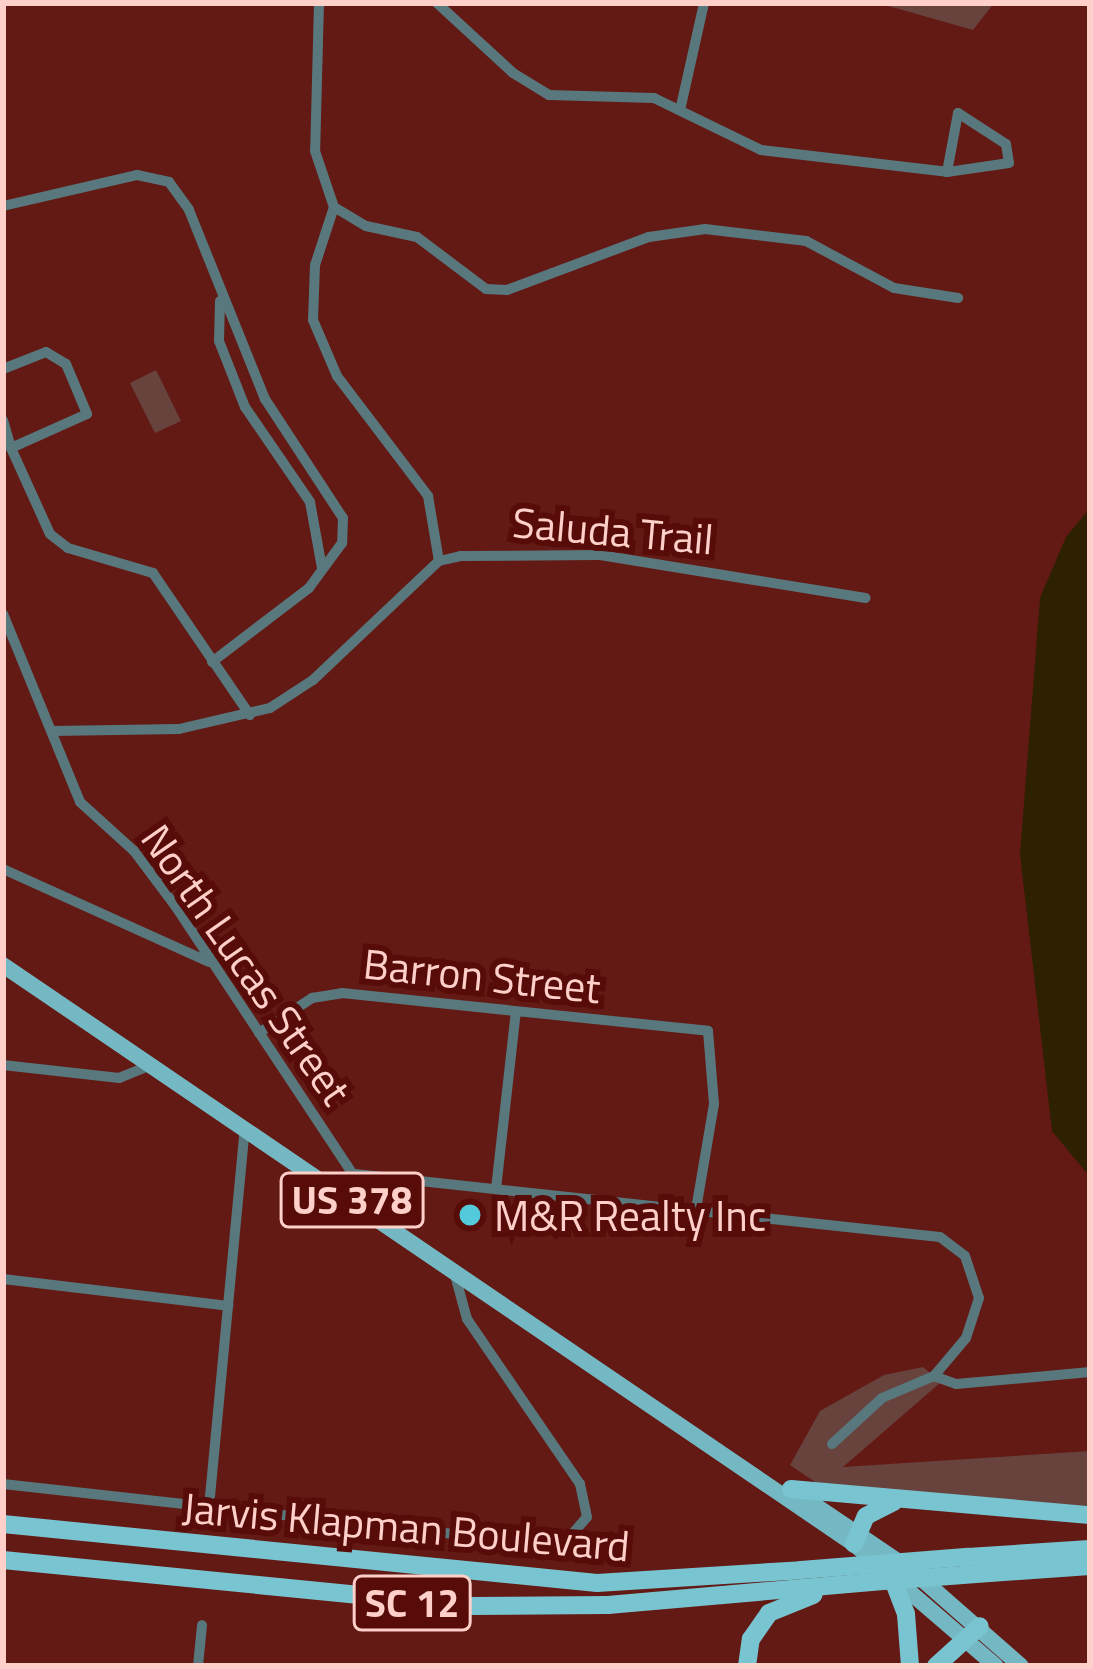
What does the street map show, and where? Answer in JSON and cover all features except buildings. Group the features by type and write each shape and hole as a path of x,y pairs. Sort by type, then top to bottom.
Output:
{"highway":[{"path":"790,1489 1090,1515"},
{"path":"857,1537 874,1508 898,1501"},
{"path":"3,1514 106,1535"},
{"name":"Jarvis Klapman Boulevard","path":"3,1524 597,1583 1090,1549"},
{"name":"Jarvis Klapman Boulevard","path":"3,1560 469,1606 608,1605 825,1588"},
{"path":"747,1666 769,1613 825,1588 886,1576 1090,1566"},
{"path":"886,1576 906,1614 910,1666"},
{"path":"936,1666 973,1633"}],"main road":[{"name":"US 378","path":"3,965 699,1438 857,1537 886,1576 1021,1666"},
{"name":"US 378","path":"699,1438 790,1489 857,1537 973,1633 996,1666"}],"street":[{"path":"52,731 168,730 250,715 297,693 439,561 428,496 337,376 313,320 315,265 334,208 315,151 319,3"},
{"path":"437,3 540,91 681,106 771,152 947,172 990,171 1012,153 958,113 947,172"},
{"path":"681,106 704,3"},
{"path":"3,206 36,192 159,177 189,210 220,301 276,418 343,518 342,543 322,570 212,662"},
{"path":"334,208 366,226 417,237 486,289 507,290 649,237 705,229 806,241 894,288 958,298"},
{"path":"220,301 219,341 244,407 310,502 322,570"},
{"path":"3,369 46,352 66,364 87,414 11,448"},
{"path":"3,420 11,448 58,542 153,573 250,715"},
{"name":"Saluda Trail","path":"439,561 504,551 601,555 866,598"},
{"name":"North Lucas Street","path":"3,614 80,802 134,851 384,1221"},
{"path":"3,869 212,964"},
{"name":"Barron Street","path":"259,1033 332,993 709,1031 714,1104 696,1209"},
{"path":"496,1189 516,1012"},
{"path":"3,1065 119,1078 152,1065"},
{"path":"209,1507 245,1128"},
{"path":"355,1174 915,1232 958,1248 974,1275 978,1308 934,1376 882,1398 832,1444"},
{"path":"3,1484 535,1543 577,1533 587,1517 580,1484 467,1319 454,1270"},
{"path":"3,1280 228,1306"},
{"path":"934,1376 956,1384 1090,1372"},
{"path":"198,1666 202,1625"}],"shaded area":[{"path":"878,3 994,3 973,30"},
{"path":"156,370 181,421 155,433 130,383"},
{"path":"1090,508 1090,1177 1052,1131 1020,854 1040,598 1066,537"},
{"path":"923,1367 941,1382 843,1467 1090,1451 1090,1506 827,1490 790,1465 820,1411 884,1375"}],"place":[{"name":"M&R Realty Inc","path":"470,1215"}]}
